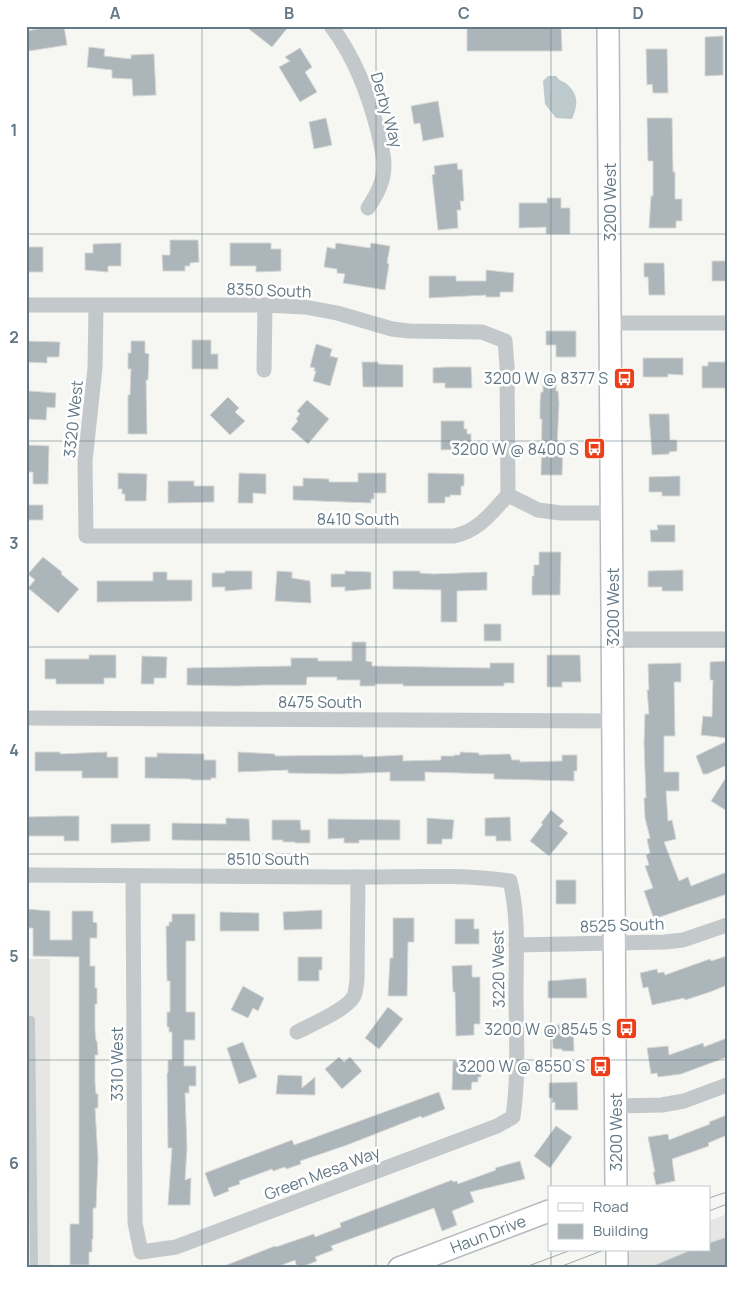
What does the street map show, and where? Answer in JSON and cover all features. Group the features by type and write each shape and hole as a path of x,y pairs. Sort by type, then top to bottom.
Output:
{"street":[{"name":"Derby Way","path":"331,26 350,55 364,86 381,145 384,164 383,178 378,193 368,208"},
{"name":"3200 West","path":"608,26 616,1186"},
{"path":"264,370 265,305"},
{"name":"8350 South","path":"26,306 265,305 337,313 392,329 482,332 506,341 508,495"},
{"name":"3320 West","path":"86,536 85,461 95,368 96,306"},
{"path":"611,323 727,323"},
{"path":"508,495 538,510 561,513 612,513"},
{"name":"8410 South","path":"86,536 454,536 467,533 476,528 508,495"},
{"path":"613,639 727,639"},
{"name":"8475 South","path":"26,718 613,722"},
{"name":"8510 South","path":"26,875 485,878 510,881"},
{"name":"3310 West","path":"134,876 135,1223 141,1252"},
{"path":"297,1032 338,1012 348,1005 355,995 357,980 358,877"},
{"name":"3220 West","path":"510,881 514,898 516,945 516,1092 513,1116"},
{"name":"8525 South","path":"516,945 614,944 683,940 727,925"},
{"path":"616,1106 662,1105 684,1101 727,1085"},
{"name":"Green Mesa Way","path":"141,1252 176,1247 497,1126 513,1116"},
{"name":"Haun Drive","path":"398,1268 548,1211"},
{"path":"617,1252 617,1268"}],"lane":[{"path":"26,1020 31,1020 34,1268"}],"shaded area":[{"path":"548,76 556,76 572,89 576,98 576,106 572,119 556,118 545,104 543,81"},
{"path":"26,959 50,959 50,1268 26,1268"},
{"path":"727,1214 727,1268 621,1268 631,1252 710,1252 710,1221"}],"building":[{"path":"64,26 67,45 29,51 26,31"},
{"path":"245,26 289,26 272,47"},
{"path":"467,26 561,26 562,51 467,51"},
{"path":"723,36 723,75 705,76 705,37"},
{"path":"89,47 105,49 104,56 131,59 131,55 154,54 156,95 133,96 132,79 112,78 112,70 87,67"},
{"path":"300,48 312,67 305,72 317,92 300,102 279,67 290,61 285,57"},
{"path":"646,49 667,49 668,93 653,93 652,84 647,85"},
{"path":"438,101 444,137 423,141 420,123 414,124 411,106"},
{"path":"326,118 332,145 314,149 309,122"},
{"path":"647,118 672,118 675,199 682,199 682,221 676,221 676,228 649,228 651,196 653,196 653,161 648,161"},
{"path":"457,163 458,170 462,169 464,201 460,201 461,210 457,210 458,228 438,230 432,175 435,174 434,166"},
{"path":"547,198 561,198 561,208 570,208 570,234 546,234 546,227 519,228 519,203 547,203"},
{"path":"170,240 198,240 199,262 190,263 190,266 185,266 185,271 163,271 162,255 170,255"},
{"path":"121,243 121,266 108,266 108,272 85,270 85,253 93,253 93,244"},
{"path":"230,243 271,243 271,249 281,249 281,271 256,272 256,266 230,266"},
{"path":"336,243 370,248 371,243 390,246 385,290 343,283 345,274 337,273 337,269 324,267 327,247 335,249"},
{"path":"26,247 43,247 43,272 26,272"},
{"path":"712,261 727,261 727,281 712,281"},
{"path":"644,263 664,263 665,295 649,295 648,277 644,277"},
{"path":"486,270 514,273 513,292 500,292 500,297 486,297 486,295 429,298 429,276 456,276 456,281 486,281"},
{"path":"546,331 576,331 576,357 556,357 556,345 546,345"},
{"path":"192,340 211,340 211,354 218,354 218,369 192,369"},
{"path":"26,341 60,342 59,357 47,357 47,363 26,362"},
{"path":"131,341 145,341 145,353 149,354 148,380 146,380 147,434 128,434 128,395 130,395 131,369 128,369 128,353 131,353"},
{"path":"316,344 332,349 330,356 338,358 330,386 313,381 316,371 314,371 315,368 310,367"},
{"path":"643,358 683,358 683,375 668,374 668,377 643,377"},
{"path":"362,362 403,365 403,387 363,387"},
{"path":"708,362 727,362 726,388 702,388 702,366 708,366"},
{"path":"471,367 472,388 445,388 445,383 433,383 433,368"},
{"path":"543,377 556,377 556,391 558,391 559,403 557,448 563,448 562,475 541,475 542,419 540,419 540,402 541,392 543,392"},
{"path":"29,391 56,393 55,408 47,407 46,420 26,419"},
{"path":"228,397 239,408 235,412 245,421 230,435 210,415"},
{"path":"307,400 329,419 308,444 291,429 298,421 296,419 300,414 297,411"},
{"path":"649,414 669,414 670,440 677,440 677,451 669,452 669,454 652,455"},
{"path":"441,421 464,421 464,429 467,429 467,434 471,434 471,449 441,450"},
{"path":"27,445 49,446 48,484 33,484 33,472 27,472"},
{"path":"118,473 147,474 146,501 125,501 125,494 122,494 122,489 118,489"},
{"path":"239,473 266,474 266,494 253,493 253,503 238,503"},
{"path":"358,473 386,473 386,493 374,493 374,499 371,499 371,503 293,500 293,486 303,486 303,478 329,479 329,482 358,482"},
{"path":"428,473 464,474 464,486 461,486 461,495 445,497 445,503 428,503"},
{"path":"680,476 680,496 662,496 662,492 649,492 649,477"},
{"path":"168,481 194,481 194,486 214,486 214,502 168,503"},
{"path":"26,505 43,505 43,520 26,520"},
{"path":"657,525 675,525 675,542 651,542 650,530 658,530"},
{"path":"539,552 561,552 560,595 532,595 532,576 534,576 534,565 539,565"},
{"path":"43,557 79,589 58,613 28,588 35,580 28,574"},
{"path":"683,570 683,591 662,591 662,587 648,587 648,571"},
{"path":"225,571 252,571 252,589 225,591 225,587 212,587 212,573 225,573"},
{"path":"277,571 292,572 292,578 310,581 311,603 275,601"},
{"path":"345,571 371,572 371,589 345,591 345,587 331,587 331,574 345,574"},
{"path":"393,571 420,571 420,573 433,574 487,572 487,590 457,591 457,622 441,622 441,590 393,589"},
{"path":"153,572 167,572 167,580 192,580 192,601 97,602 97,581 153,581"},
{"path":"484,624 501,624 501,641 484,641"},
{"path":"352,642 366,642 366,661 372,662 372,666 490,668 490,663 514,663 514,683 504,683 504,686 403,686 403,684 375,684 375,686 360,686 360,680 337,680 337,677 307,677 306,685 187,685 187,668 291,666 291,658 318,658 318,661 352,661"},
{"path":"89,655 116,655 116,678 104,678 104,684 56,684 56,679 45,679 45,659 89,659"},
{"path":"547,655 580,655 581,682 562,682 562,687 547,687"},
{"path":"142,656 167,657 166,678 154,678 154,684 141,684"},
{"path":"727,661 727,738 701,735 703,716 712,717 713,680 710,680 710,662"},
{"path":"681,663 681,682 674,682 675,736 664,736 664,772 679,772 679,791 666,791 668,821 672,820 676,839 664,842 679,881 688,877 691,886 727,872 727,894 654,919 644,891 653,888 645,866 649,865 646,855 650,853 647,839 650,838 645,818 644,798 646,798 645,714 649,714 647,690 649,690 648,664"},
{"path":"727,741 727,765 703,774 696,756"},
{"path":"35,752 60,752 60,754 107,752 107,757 118,757 118,778 82,778 82,771 35,771"},
{"path":"238,752 275,754 275,756 363,755 363,757 403,755 403,761 441,760 441,756 460,755 460,752 479,753 479,755 510,754 512,760 520,760 520,762 562,761 562,755 577,755 577,771 574,771 574,781 494,779 494,774 425,772 425,781 390,781 390,772 288,773 288,770 238,772"},
{"path":"157,753 204,754 204,760 216,760 216,778 211,778 211,780 191,780 145,778 145,757 157,757"},
{"path":"727,776 727,811 711,801"},
{"path":"551,810 564,821 559,826 568,833 549,856 530,841"},
{"path":"79,816 79,841 64,841 64,836 26,836 26,817"},
{"path":"510,817 511,841 496,841 496,836 485,836 485,818"},
{"path":"226,818 249,819 250,841 172,840 172,823 226,824"},
{"path":"427,818 454,820 452,839 442,839 442,844 427,844"},
{"path":"328,819 400,820 400,840 359,840 359,843 344,843 344,838 328,839"},
{"path":"272,820 300,820 301,830 310,830 310,843 272,840"},
{"path":"111,824 150,824 150,841 111,843"},
{"path":"556,880 576,880 576,904 556,904"},
{"path":"26,909 50,911 50,940 72,940 72,911 93,911 93,922 97,923 97,938 90,938 90,966 95,966 95,988 97,988 95,1030 98,1055 95,1055 95,1083 96,1094 98,1094 98,1108 95,1108 98,1159 96,1208 93,1208 93,1239 92,1252 89,1252 89,1265 70,1265 70,1224 79,1224 79,957 33,956 33,928 26,928"},
{"path":"322,910 322,929 284,930 283,912"},
{"path":"220,912 259,913 259,931 220,931"},
{"path":"172,914 195,914 195,941 186,941 186,1012 195,1012 195,1040 184,1040 184,1066 196,1066 196,1086 189,1086 189,1093 185,1093 187,1148 185,1180 191,1178 190,1205 168,1205 172,1148 168,1148 167,1073 168,1060 172,1060 172,1032 169,1032 169,1027 167,1027 167,1012 170,1012 170,981 167,981 166,926 169,926 169,922 172,922"},
{"path":"393,918 414,918 414,942 408,942 407,996 388,996 390,958 393,958"},
{"path":"455,919 474,919 474,929 479,929 479,944 455,944"},
{"path":"727,956 727,985 710,992 685,1000 684,998 652,1005 648,987 643,988 640,973 657,969 658,973 664,972 665,975 710,959 711,961"},
{"path":"298,957 322,957 322,970 319,970 319,981 298,981"},
{"path":"472,965 472,977 480,977 480,1024 474,1024 474,1035 456,1036 455,992 453,992 452,966"},
{"path":"586,978 587,998 548,998 548,981"},
{"path":"243,986 264,998 258,1011 253,1008 248,1018 231,1010"},
{"path":"388,1007 403,1019 379,1049 365,1038"},
{"path":"560,1023 573,1023 574,1051 562,1051 562,1049 553,1048 551,1025 560,1025"},
{"path":"727,1038 727,1057 681,1074 658,1077 657,1073 651,1074 647,1048 668,1046 669,1055 703,1043 704,1047"},
{"path":"243,1042 257,1077 239,1084 227,1048"},
{"path":"339,1057 344,1062 350,1057 362,1071 342,1089 325,1069"},
{"path":"453,1061 481,1061 481,1077 478,1077 478,1082 472,1082 471,1090 452,1090"},
{"path":"278,1075 302,1076 302,1088 315,1077 315,1095 276,1094"},
{"path":"577,1082 578,1110 555,1110 555,1102 552,1103 552,1098 549,1098 549,1083"},
{"path":"439,1092 445,1109 422,1118 421,1116 300,1161 301,1164 286,1169 285,1167 273,1171 272,1169 239,1181 240,1184 228,1188 229,1191 214,1197 205,1173 292,1140 294,1145"},
{"path":"727,1115 727,1135 708,1143 709,1146 672,1159 675,1181 656,1185 648,1137 668,1134 669,1140 710,1124 709,1122"},
{"path":"556,1126 572,1137 550,1168 534,1156"},
{"path":"520,1161 525,1179 470,1192 474,1202 452,1211 457,1225 442,1231 434,1208 331,1246 333,1250 315,1257 317,1261 299,1268 297,1268 295,1260 274,1268 225,1268 224,1266 275,1246 314,1234 315,1237 341,1227 340,1223 452,1180 453,1182 457,1181 458,1184 496,1170 495,1168"},
{"path":"727,1237 727,1268 648,1268 686,1252 710,1252 710,1243"}],"tram line":[{"path":"710,1198 727,1192"},
{"path":"710,1211 727,1204"},
{"path":"523,1268 566,1252"},
{"path":"557,1268 599,1252"}],"place":[{"name":"3200 W @ 8377 S","path":"624,378"},
{"name":"3200 W @ 8400 S","path":"595,449"},
{"name":"3200 W @ 8545 S","path":"627,1029"},
{"name":"3200 W @ 8550 S","path":"601,1066"}]}
